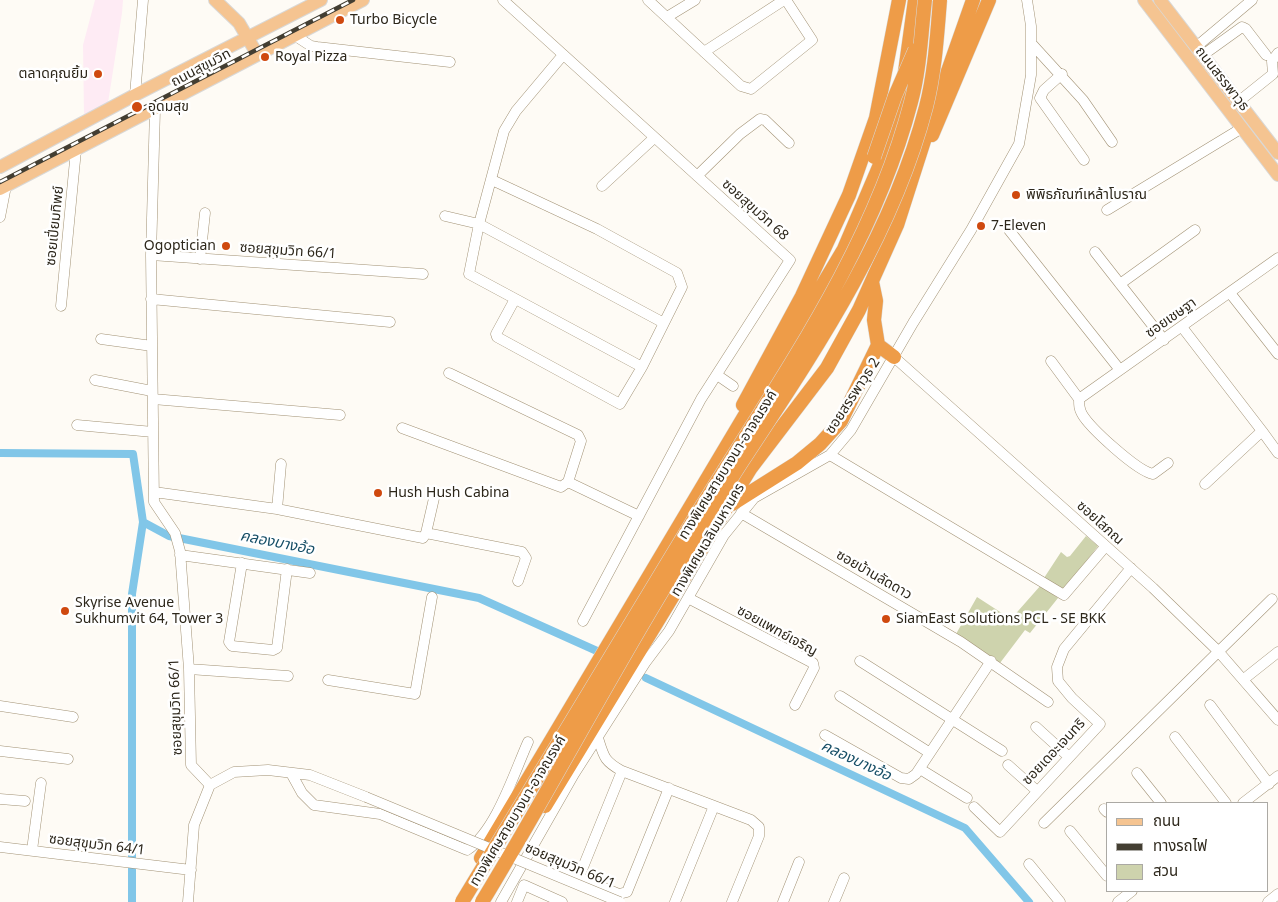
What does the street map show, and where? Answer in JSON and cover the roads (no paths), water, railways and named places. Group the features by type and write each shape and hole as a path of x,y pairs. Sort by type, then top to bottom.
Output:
{"highway":[{"path":"719,458 751,386 802,296 849,195 876,118 899,0"},
{"path":"455,902 844,249 882,160 901,101 915,0"},
{"name":"ทางพิเศษสายบางนา-อาจณรงค์","path":"462,902 760,411 796,356 849,260 892,162 912,100 925,0"},
{"path":"818,294 874,157 908,63 942,0"},
{"path":"930,122 943,29 942,0"},
{"name":"ทางพิเศษสายบางนา-อาจณรงค์","path":"482,902 648,615 740,464 797,378 868,258 890,214 908,166 926,105 936,52 942,0"},
{"path":"914,172 973,0"},
{"path":"914,172 950,96 989,0"},
{"name":"ทางพิเศษเฉลิมมหานคร","path":"485,902 582,747 750,470 827,368 872,282 897,225 914,172"},
{"path":"725,510 744,494 779,476 820,444 841,420 878,345 874,320 876,301 872,282"},
{"path":"878,345 894,356"}],"main road":[{"path":"215,0 239,23 249,36 257,54"},
{"name":"ถนนสุขุมวิท","path":"0,167 135,95 321,0"},
{"name":"ถนนสุขุมวิท","path":"3,188 363,0"},
{"name":"ถนนสรรพาวุธ","path":"1160,0 1278,153"},
{"name":"ถนนสรรพาวุธ","path":"1146,1 1278,175"}],"street":[{"path":"135,95 143,0"},
{"name":"ซอยสุขุมวิท 68","path":"503,0 790,260 716,375 664,464 639,516 583,621"},
{"path":"648,0 740,86 751,89 812,41 812,38 785,0 704,52"},
{"path":"667,18 695,0"},
{"name":"ซอยสรรพาวุธ 2","path":"501,902 574,774 688,598 724,535 754,498 830,455 851,430 971,230 1018,144 1031,75 1032,26 1026,0"},
{"path":"1200,51 1252,0"},
{"path":"1200,51 1242,27 1246,29 1266,55"},
{"path":"294,35 311,46 450,62"},
{"path":"1031,43 1062,74 1083,100 1112,142"},
{"path":"1238,102 1273,74 1272,61 1278,53"},
{"path":"563,55 516,111 504,131 479,224 469,274 642,367"},
{"path":"1062,74 1044,90 1040,98 1084,160"},
{"name":"ซอยสุขุมวิท 66/1","path":"155,109 151,255 154,502 176,533 180,553 189,669 191,765 210,785 234,772 268,770 310,775 620,902"},
{"path":"697,176 740,134 760,119 765,120 789,143"},
{"path":"1107,210 1242,128"},
{"path":"602,186 654,138"},
{"name":"ซอยเปี่ยมทิพย์","path":"61,306 76,150"},
{"path":"492,180 597,229 677,274 682,287 662,322 642,367 622,402 618,404 496,337 515,299"},
{"path":"0,218 3,188"},
{"path":"200,258 205,213"},
{"path":"445,216 479,224 662,322"},
{"path":"1009,230 1120,370"},
{"path":"1120,284 1195,230"},
{"path":"1095,252 1164,340"},
{"name":"ซอยสุขุมวิท 66/1","path":"151,255 423,274"},
{"name":"ซอยเชษฐา","path":"1079,399 1278,258"},
{"path":"1230,293 1278,354"},
{"path":"151,299 390,322"},
{"path":"1182,327 1278,452"},
{"path":"100,339 152,346"},
{"name":"ซอยโสภณ","path":"894,356 1105,547 1131,568 1218,651 1276,715"},
{"path":"1051,362 1079,399 1079,406 1083,415 1113,446 1140,469 1153,474 1168,463"},
{"path":"402,428 561,487 568,482 581,441 578,435 450,373"},
{"path":"716,375 733,386"},
{"path":"95,380 152,395 340,415"},
{"path":"77,425 153,432"},
{"path":"1205,484 1262,431"},
{"path":"830,455 1064,595 1105,547"},
{"path":"277,508 281,464"},
{"path":"568,482 639,516"},
{"path":"154,492 277,508 423,538 426,534 435,494"},
{"name":"ซอยบ้านลัดดาว","path":"741,513 992,662 1048,702"},
{"path":"426,534 522,552 526,558 518,581"},
{"path":"180,553 310,573"},
{"path":"242,562 229,642 232,646 273,650 277,648 287,569"},
{"name":"ซอยเดอะเจนทริ","path":"974,807 1000,832 1100,724 1072,698 1058,681 1058,667 1064,649 1131,568"},
{"path":"328,680 415,694 432,597"},
{"name":"ซอยแพทย์เจริญ","path":"688,598 813,663 814,668 795,705"},
{"path":"1044,823 1272,599"},
{"path":"1244,679 1278,652"},
{"path":"860,661 1002,751"},
{"path":"825,735 903,779 912,777 992,662"},
{"path":"189,669 288,676"},
{"path":"840,696 930,753"},
{"path":"1210,705 1269,784"},
{"path":"0,706 74,717"},
{"path":"1036,727 1069,757"},
{"path":"1174,737 1225,802"},
{"path":"598,738 603,755 609,764 622,771 751,820 759,828 759,836 732,902"},
{"path":"291,773 302,793 314,804 380,814 466,850 480,839 498,809 528,742"},
{"path":"0,751 68,759"},
{"path":"1008,765 1037,791"},
{"path":"920,768 967,798"},
{"path":"579,877 622,771"},
{"path":"1137,773 1160,802"},
{"path":"1244,802 1278,776"},
{"path":"32,850 41,782"},
{"path":"188,902 194,825 210,785"},
{"path":"555,867 619,894 627,892 669,788"},
{"path":"0,799 25,801"},
{"path":"675,902 714,806"},
{"path":"1070,831 1106,875"},
{"name":"ซอยสุขุมวิท 64/1","path":"0,847 191,870"},
{"path":"783,902 799,862"},
{"path":"1030,864 1060,902"},
{"path":"834,902 844,878"},
{"path":"517,902 524,885 543,898 562,902"},
{"path":"1268,902 1278,894"}],"waterway":[{"name":"คลองบางอ้อ","path":"0,453 133,454 143,522 169,536 479,598 597,651"},
{"path":"132,902 132,594 143,522"},
{"name":"คลองบางอ้อ","path":"646,678 965,828 1029,902"}],"railway":[{"path":"0,182 353,0"}],"place":[{"name":"Turbo Bicycle","path":"340,20"},
{"name":"Royal Pizza","path":"265,57"},
{"name":"ตลาดคุณยิ้ม","path":"98,74"},
{"name":"อุดมสุข","path":"137,107"},
{"name":"พิพิธภัณฑ์เหล้าโบราณ","path":"1016,195"},
{"name":"7-Eleven","path":"981,226"},
{"name":"Ogoptician","path":"226,246"},
{"name":"Hush Hush Cabina","path":"378,493"},
{"name":"Skyrise Avenue Sukhumvit 64, Tower 3","path":"65,611"},
{"name":"SiamEast Solutions PCL - SE BKK","path":"886,619"}]}
